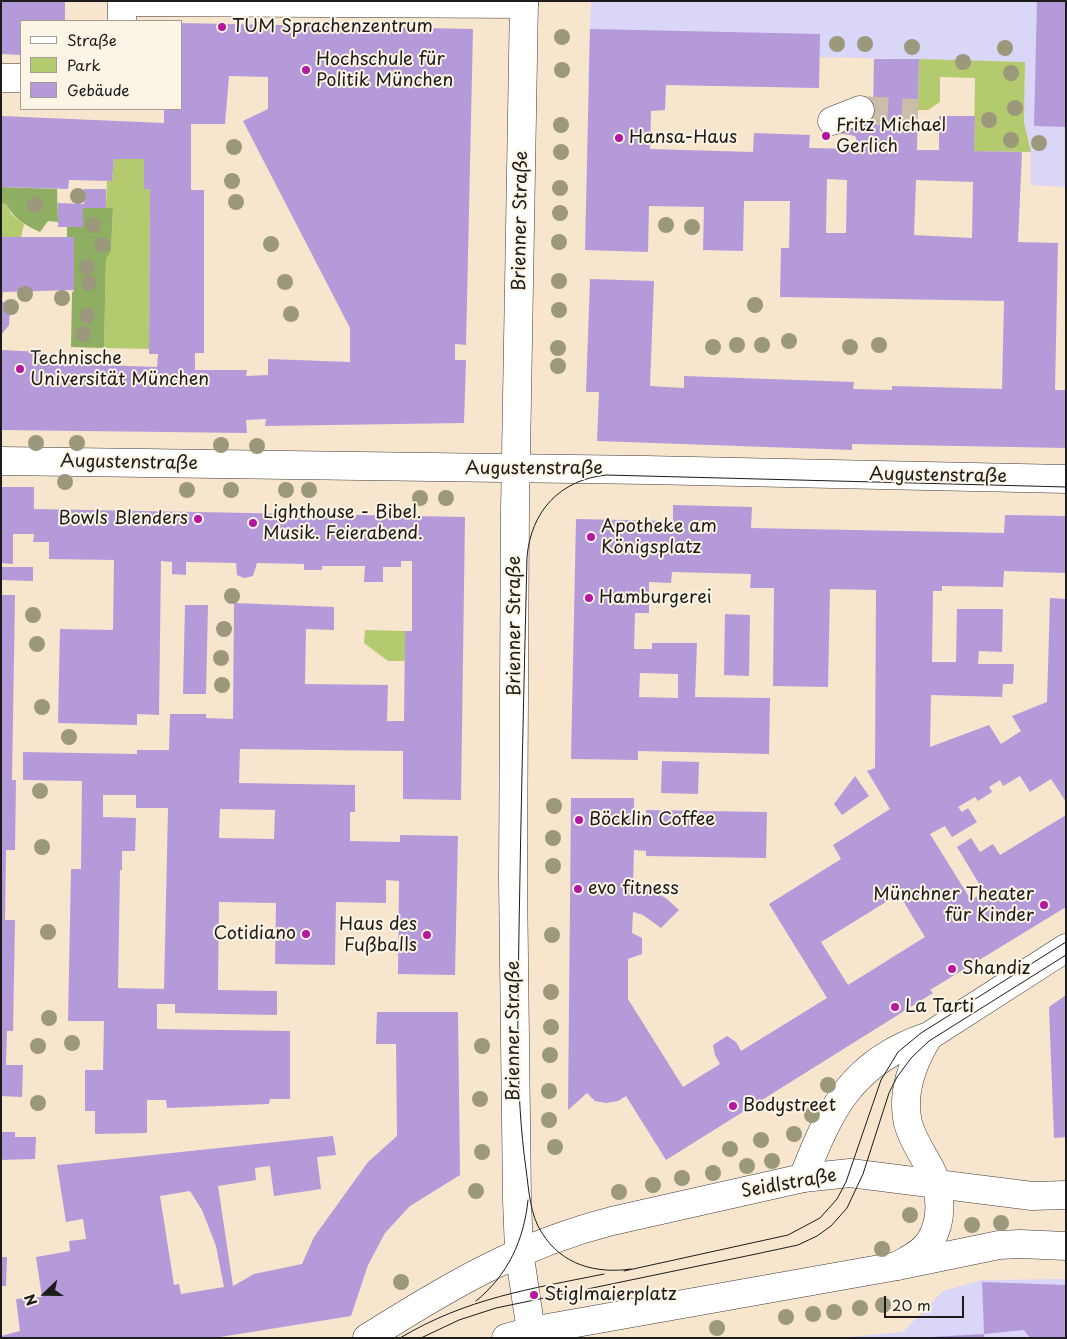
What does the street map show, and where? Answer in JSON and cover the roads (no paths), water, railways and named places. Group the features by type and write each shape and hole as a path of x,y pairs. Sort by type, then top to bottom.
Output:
{"main road":[{"path":"122,20 122,2 524,2"},
{"name":"Brienner Straße","path":"519,1251 515,1128 513,878 516,469 524,2"},
{"path":"1,78 20,78"},
{"path":"832,121 860,110"},
{"name":"Augustenstraße","path":"1,461 1066,479"},
{"path":"803,1178 814,1150 840,1099 855,1080 878,1059 908,1043 929,1036 1066,948"},
{"path":"897,1266 920,1252 930,1242 938,1226 940,1206 936,1185 931,1169 911,1132 906,1104 915,1063 929,1036"},
{"name":"Seidlstraße","path":"367,1338 464,1278 519,1251 583,1228 803,1178 850,1173 1032,1196 1066,1195"},
{"path":"519,1251 523,1336 999,1245 1066,1246"}],"tunnel":[{"path":"860,110 918,113"}],"tram line":[{"path":"631,1269 605,1270 581,1265 559,1253 550,1244 535,1218 522,1139 518,1020 527,557 530,540 542,512 562,491 575,483 606,475 1066,487"},
{"path":"624,1271 788,1235 820,1218 837,1199 846,1182 881,1080 898,1052 921,1033 1066,942"},
{"path":"421,1338 459,1320 496,1308 798,1245 817,1236 831,1226 847,1208 863,1174 889,1093 897,1077 912,1057 929,1041 1066,955"},
{"path":"476,1301 497,1280 512,1256 523,1229 528,1200"},
{"path":"400,1338 425,1324 474,1304 525,1290 604,1274"}],"place":[{"name":"TUM Sprachenzentrum","path":"222,27"},
{"name":"Hochschule für Politik München","path":"306,70"},
{"name":"Fritz Michael Gerlich","path":"826,136"},
{"name":"Hansa-Haus","path":"619,138"},
{"name":"Technische Universität München","path":"20,369"},
{"name":"Bowls Blenders","path":"198,519"},
{"name":"Lighthouse - Bibel. Musik. Feierabend.","path":"253,523"},
{"name":"Apotheke am Königsplatz","path":"591,537"},
{"name":"Hamburgerei","path":"589,598"},
{"name":"Böcklin Coffee","path":"579,820"},
{"name":"evo fitness","path":"578,889"},
{"name":"Münchner Theater für Kinder","path":"1044,905"},
{"name":"Cotidiano","path":"306,934"},
{"name":"Haus des Fußballs","path":"427,935"},
{"name":"Shandiz","path":"952,969"},
{"name":"La Tarti","path":"895,1007"},
{"name":"Bodystreet","path":"733,1106"},
{"name":"Stiglmaierplatz","path":"534,1295"}]}
